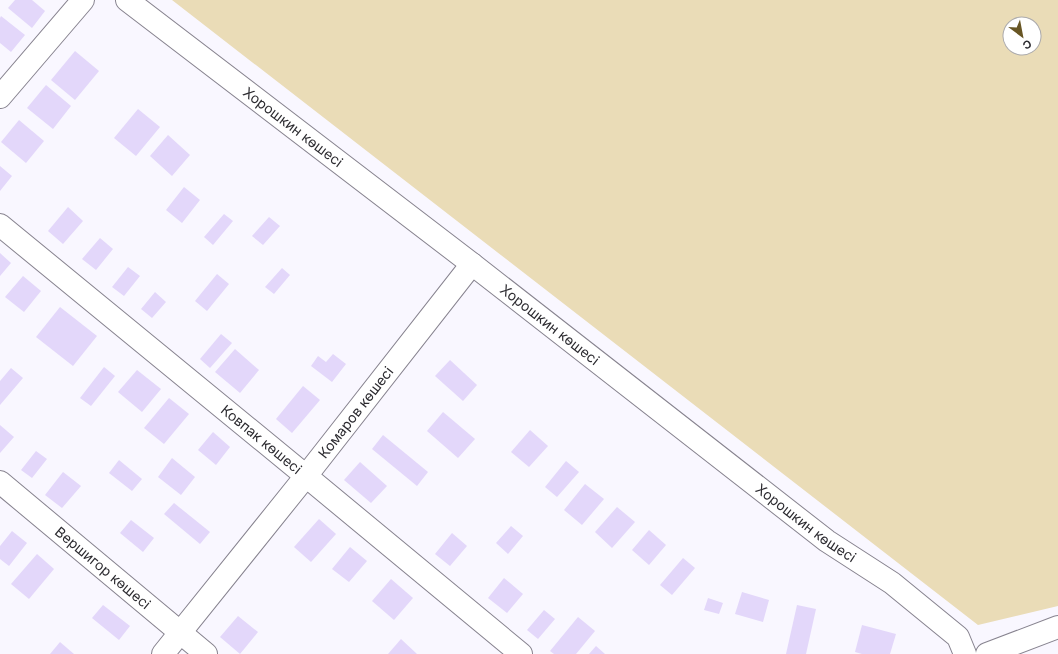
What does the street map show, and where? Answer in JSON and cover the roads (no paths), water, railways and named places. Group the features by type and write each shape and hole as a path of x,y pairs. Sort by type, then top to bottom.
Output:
{"street":[{"path":"0,97 83,0"},
{"name":"Хорошкин көшесі","path":"127,0 472,264 827,541 892,583 958,638 965,654"},
{"name":"Ковпак көшесі","path":"0,225 521,654"},
{"name":"Комаров көшесі","path":"163,654 306,476 472,264"},
{"name":"Вершигор көшесі","path":"0,482 206,654"},
{"path":"987,654 1058,627"}]}
